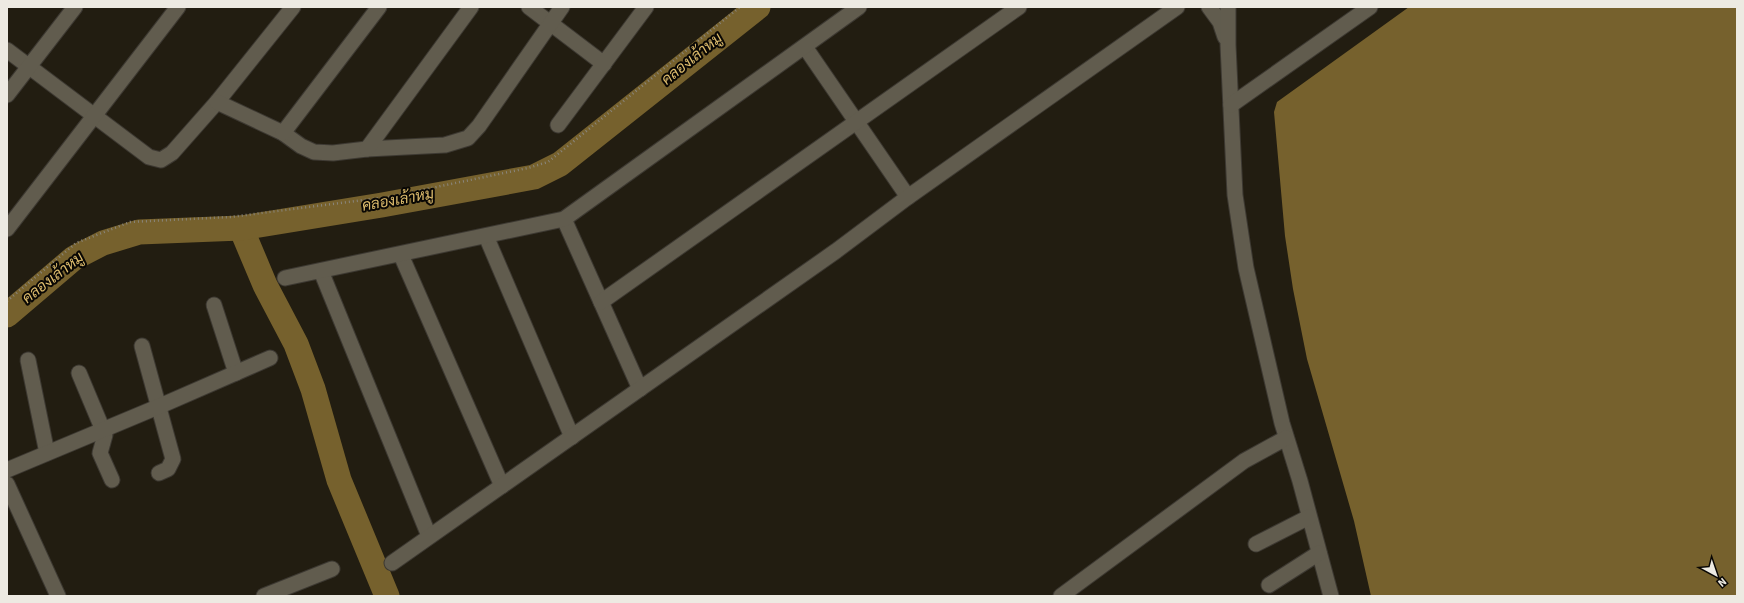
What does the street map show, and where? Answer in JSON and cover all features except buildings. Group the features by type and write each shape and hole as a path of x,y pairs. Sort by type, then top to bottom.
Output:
{"street":[{"path":"7,95 75,7"},
{"path":"7,229 178,7"},
{"path":"7,50 149,158 161,160 172,153 217,102 293,7"},
{"path":"367,149 471,7"},
{"path":"529,7 604,64"},
{"path":"217,102 283,133 301,146 314,152 333,153 367,149 445,145 468,138 479,126 562,7"},
{"path":"558,125 646,7"},
{"path":"837,22 841,7"},
{"path":"285,278 401,255 564,219 859,7"},
{"path":"601,302 857,123 1019,7"},
{"path":"392,563 836,251 908,197 1177,7"},
{"path":"1209,7 1220,22 1228,45"},
{"path":"1228,7 1228,45 1235,196 1246,268 1286,438 1331,596"},
{"path":"1231,105 1370,7"},
{"path":"283,133 374,8"},
{"path":"805,47 908,197"},
{"path":"564,219 640,389"},
{"path":"486,236 572,437"},
{"path":"401,255 502,486"},
{"path":"321,271 429,536"},
{"path":"214,305 236,373"},
{"path":"142,346 160,406 173,459 168,468 159,473"},
{"path":"7,470 270,358"},
{"path":"28,360 47,453"},
{"path":"79,373 105,435 100,453 112,480"},
{"path":"1061,596 1244,460 1286,438"},
{"path":"7,484 58,596"},
{"path":"1256,544 1309,517"},
{"path":"1269,585 1319,554"},
{"path":"264,596 332,569"}],"path":[{"path":"7,301 76,243 130,222 230,217 388,196 528,168 548,162 740,7"}],"shaded area":[{"path":"1409,7 1737,7 1737,596 1371,596 1354,521 1307,359 1293,289 1285,236 1274,112 1277,102"}],"waterway":[{"name":"คลองเล้าหมู","path":"7,315 74,258 103,243 139,232 241,228 382,205 534,177 560,164 758,7"},
{"path":"241,228 265,285 296,344 313,389 339,480 387,596"}]}
